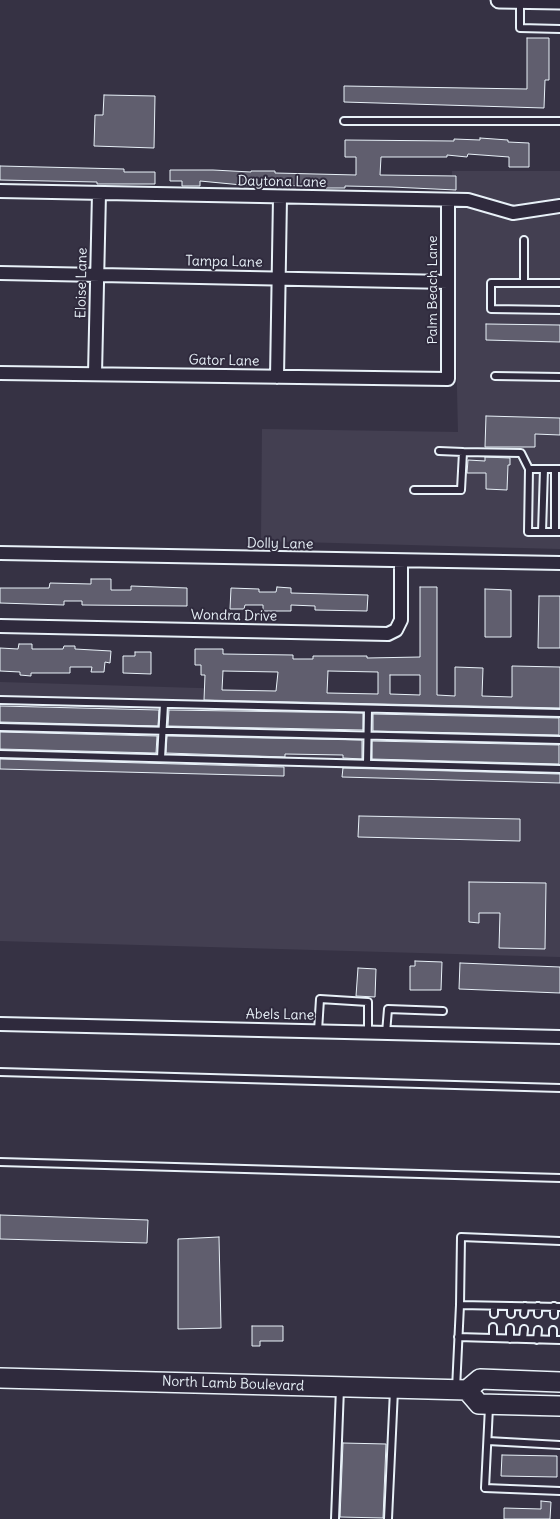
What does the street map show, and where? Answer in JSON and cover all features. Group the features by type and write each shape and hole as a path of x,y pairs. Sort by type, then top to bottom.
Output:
{"main road":[{"name":"North Lamb Boulevard","path":"0,1378 461,1390 480,1379 560,1382"},
{"path":"461,1390 479,1404 560,1406"}],"street":[{"path":"499,0 560,1"},
{"name":"Daytona Lane","path":"0,191 468,200 513,213 560,206"},
{"name":"Eloise Lane","path":"95,374 99,193"},
{"path":"277,377 280,197"},
{"name":"Palm Beach Lane","path":"448,200 448,379"},
{"name":"Tampa Lane","path":"0,273 448,282"},
{"name":"Gator Lane","path":"0,373 448,379"},
{"name":"Dolly Lane","path":"0,553 560,563"},
{"name":"Wondra Drive","path":"0,626 388,634 396,630 401,620 401,561"},
{"name":"Abels Lane","path":"0,1024 560,1037"}],"lane":[{"path":"520,0 520,28 560,29"},
{"path":"344,121 560,120"},
{"path":"524,240 524,283"},
{"path":"560,283 491,283 490,309 560,310"},
{"path":"495,376 560,377"},
{"path":"439,451 521,452 529,469 528,532 558,532 558,469 529,469"},
{"path":"414,490 461,490 463,452"},
{"path":"542,532 544,469"},
{"path":"0,700 560,714"},
{"path":"161,758 164,704"},
{"path":"367,764 368,709"},
{"path":"0,728 560,740"},
{"path":"0,754 560,768"},
{"path":"318,1031 320,999 368,1002 368,1032"},
{"path":"386,1033 388,1009 443,1011"},
{"path":"0,1072 560,1088"},
{"path":"0,1162 560,1178"},
{"path":"461,1390 458,1337 461,1237 560,1241"},
{"path":"460,1305 557,1306 554,1315"},
{"path":"494,1306 494,1314"},
{"path":"511,1306 511,1314"},
{"path":"524,1314 525,1306"},
{"path":"538,1306 538,1314"},
{"path":"493,1327 493,1338"},
{"path":"510,1328 510,1339"},
{"path":"523,1339 524,1329"},
{"path":"537,1340 538,1330"},
{"path":"458,1337 556,1340 553,1330"},
{"path":"335,1519 340,1387"},
{"path":"388,1519 394,1388"},
{"path":"489,1404 485,1488 560,1491"},
{"path":"488,1441 560,1445"}],"shaded area":[{"path":"452,171 560,171 560,549 261,541 262,429 458,432"},
{"path":"0,682 560,699 560,957 0,941"}],"building":[{"path":"527,38 549,38 549,80 545,80 544,108 344,102 344,86 527,89"},
{"path":"104,95 155,96 154,148 94,146 95,115 103,115"},
{"path":"480,138 529,143 529,167 509,167 509,157 468,154 467,157 447,155 447,157 381,157 380,175 456,176 456,190 345,186 345,188 326,188 326,186 242,185 200,181 200,186 182,186 182,181 170,181 170,170 275,171 275,173 356,175 356,157 345,157 345,140 454,141 454,139 480,140"},
{"path":"0,166 124,169 124,172 155,172 155,184 0,180"},
{"path":"486,324 560,325 560,342 486,340"},
{"path":"486,416 560,418 560,435 535,434 535,447 485,447"},
{"path":"485,457 510,458 507,490 486,489 486,473 467,473 468,460 485,461"},
{"path":"91,579 111,579 111,590 131,590 131,586 187,588 187,606 82,605 82,601 64,601 64,605 0,603 0,588 49,588 50,583 91,584"},
{"path":"277,587 291,588 291,593 368,595 367,611 315,610 315,606 291,605 291,611 263,611 263,605 245,605 244,609 230,609 231,588 259,589 259,592 276,592"},
{"path":"420,587 437,587 437,695 455,696 455,667 483,668 482,696 512,697 512,666 560,667 560,708 204,700 205,675 201,675 201,665 195,665 195,649 223,649 223,654 293,655 293,659 313,659 313,656 420,657","holes":["223,671 278,672 276,691 222,690","328,671 378,672 378,694 327,693","390,675 420,675 420,695 390,694"]},
{"path":"485,589 511,590 511,637 485,637"},
{"path":"539,596 560,596 560,648 538,648"},
{"path":"19,644 32,644 32,649 63,649 64,646 75,646 75,649 111,651 110,663 105,662 104,672 91,672 92,667 70,667 70,673 31,673 31,676 20,675 20,672 0,671 0,648 18,649"},
{"path":"135,652 151,652 151,674 123,673 123,656 135,656"},
{"path":"0,706 159,710 158,726 0,722"},
{"path":"169,710 363,713 363,730 168,726"},
{"path":"373,714 559,718 559,735 373,731"},
{"path":"0,732 157,736 156,753 0,749"},
{"path":"167,736 362,740 362,759 343,758 343,755 285,754 285,757 166,753"},
{"path":"372,741 559,745 559,764 372,759"},
{"path":"0,759 284,767 284,776 0,769"},
{"path":"343,768 560,774 560,783 342,777"},
{"path":"359,816 520,819 520,841 358,837"},
{"path":"469,882 546,883 545,949 499,948 500,913 479,913 479,923 469,922"},
{"path":"415,961 442,962 441,990 410,990 410,966 415,966"},
{"path":"460,963 560,967 560,993 459,989"},
{"path":"358,968 376,969 375,997 356,996"},
{"path":"0,1215 148,1220 147,1243 0,1239"},
{"path":"219,1237 221,1328 178,1329 178,1239"},
{"path":"252,1326 283,1326 283,1341 260,1341 260,1346 252,1346"},
{"path":"343,1443 386,1444 383,1518 340,1517"},
{"path":"502,1455 557,1456 557,1477 501,1476"},
{"path":"541,1501 551,1502 550,1519 504,1519 504,1508 541,1509"}]}
